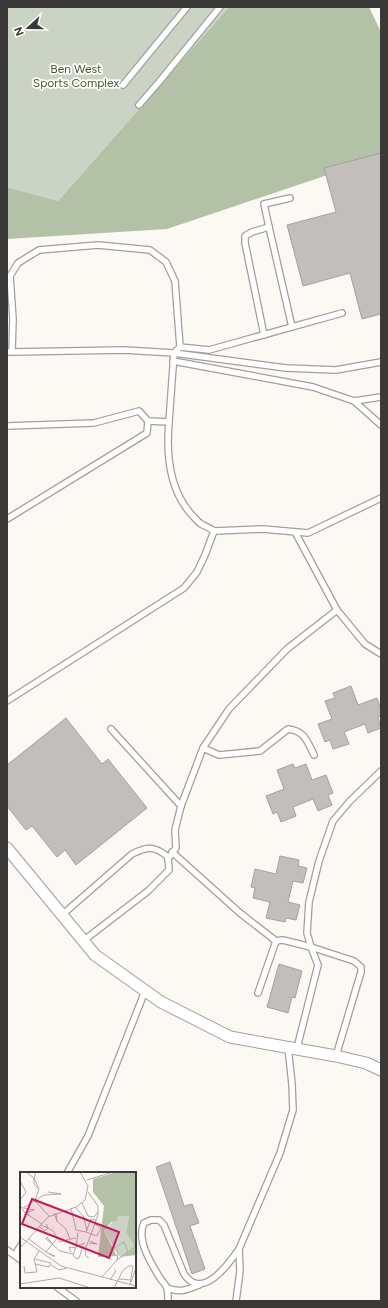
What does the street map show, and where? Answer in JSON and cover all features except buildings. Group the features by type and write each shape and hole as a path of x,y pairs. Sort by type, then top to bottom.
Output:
{"street":[{"path":"7,848 95,955 161,1002 230,1037 336,1056 366,1063 381,1070"}],"lane":[{"path":"123,85 187,7"},
{"path":"139,104 164,77 220,7"},
{"path":"290,198 264,204 292,327"},
{"path":"264,335 245,243 245,236 269,227"},
{"path":"381,362 336,370 286,368 174,353 124,350 10,352 13,319 10,276 18,263 39,250 98,245 150,250 166,262 175,281 180,347 174,353 173,361 167,445 170,470 178,494 187,510 200,523 214,531 263,529 308,532 381,498"},
{"path":"180,347 209,350 342,313"},
{"path":"173,361 313,387 354,401 381,425"},
{"path":"354,401 381,396"},
{"path":"7,426 94,423 139,411 148,421 169,422"},
{"path":"7,519 147,433 148,421"},
{"path":"7,702 184,588 196,572 205,555 214,531"},
{"path":"295,532 337,610 365,644 381,654"},
{"path":"83,941 148,891 169,870 168,859 176,848 175,830 181,806 203,748 229,709 286,649 337,610"},
{"path":"111,728 181,806"},
{"path":"203,748 219,755 260,751 288,729 296,730 304,736 314,755"},
{"path":"167,1288 180,1291 187,1290 216,1276 226,1267 239,1249 280,1153 293,1110 293,1048 318,965 307,933 309,902 318,861 333,820 350,801 380,774"},
{"path":"62,915 132,854 145,848 160,850 168,859"},
{"path":"172,852 240,913 276,941 283,940 311,947 354,961 361,967 361,972 336,1056"},
{"path":"258,993 276,941"},
{"path":"68,1172 88,1136 145,991"},
{"path":"168,1301 167,1288 152,1264 142,1239 141,1230 144,1223 151,1220 159,1220 164,1225 184,1274 192,1283 199,1284"},
{"path":"15,1255 20,1248"},
{"path":"236,1301 240,1271 239,1249"},
{"path":"7,1250 20,1259"},
{"path":"7,1254 15,1255"},
{"path":"58,1288 76,1301"}],"green space":[{"name":"Ben West Sports Complex","path":"7,7 229,7 58,201 7,187"},
{"path":"229,7 369,7 381,32 381,157 167,229 7,239 7,187 58,201"}]}
